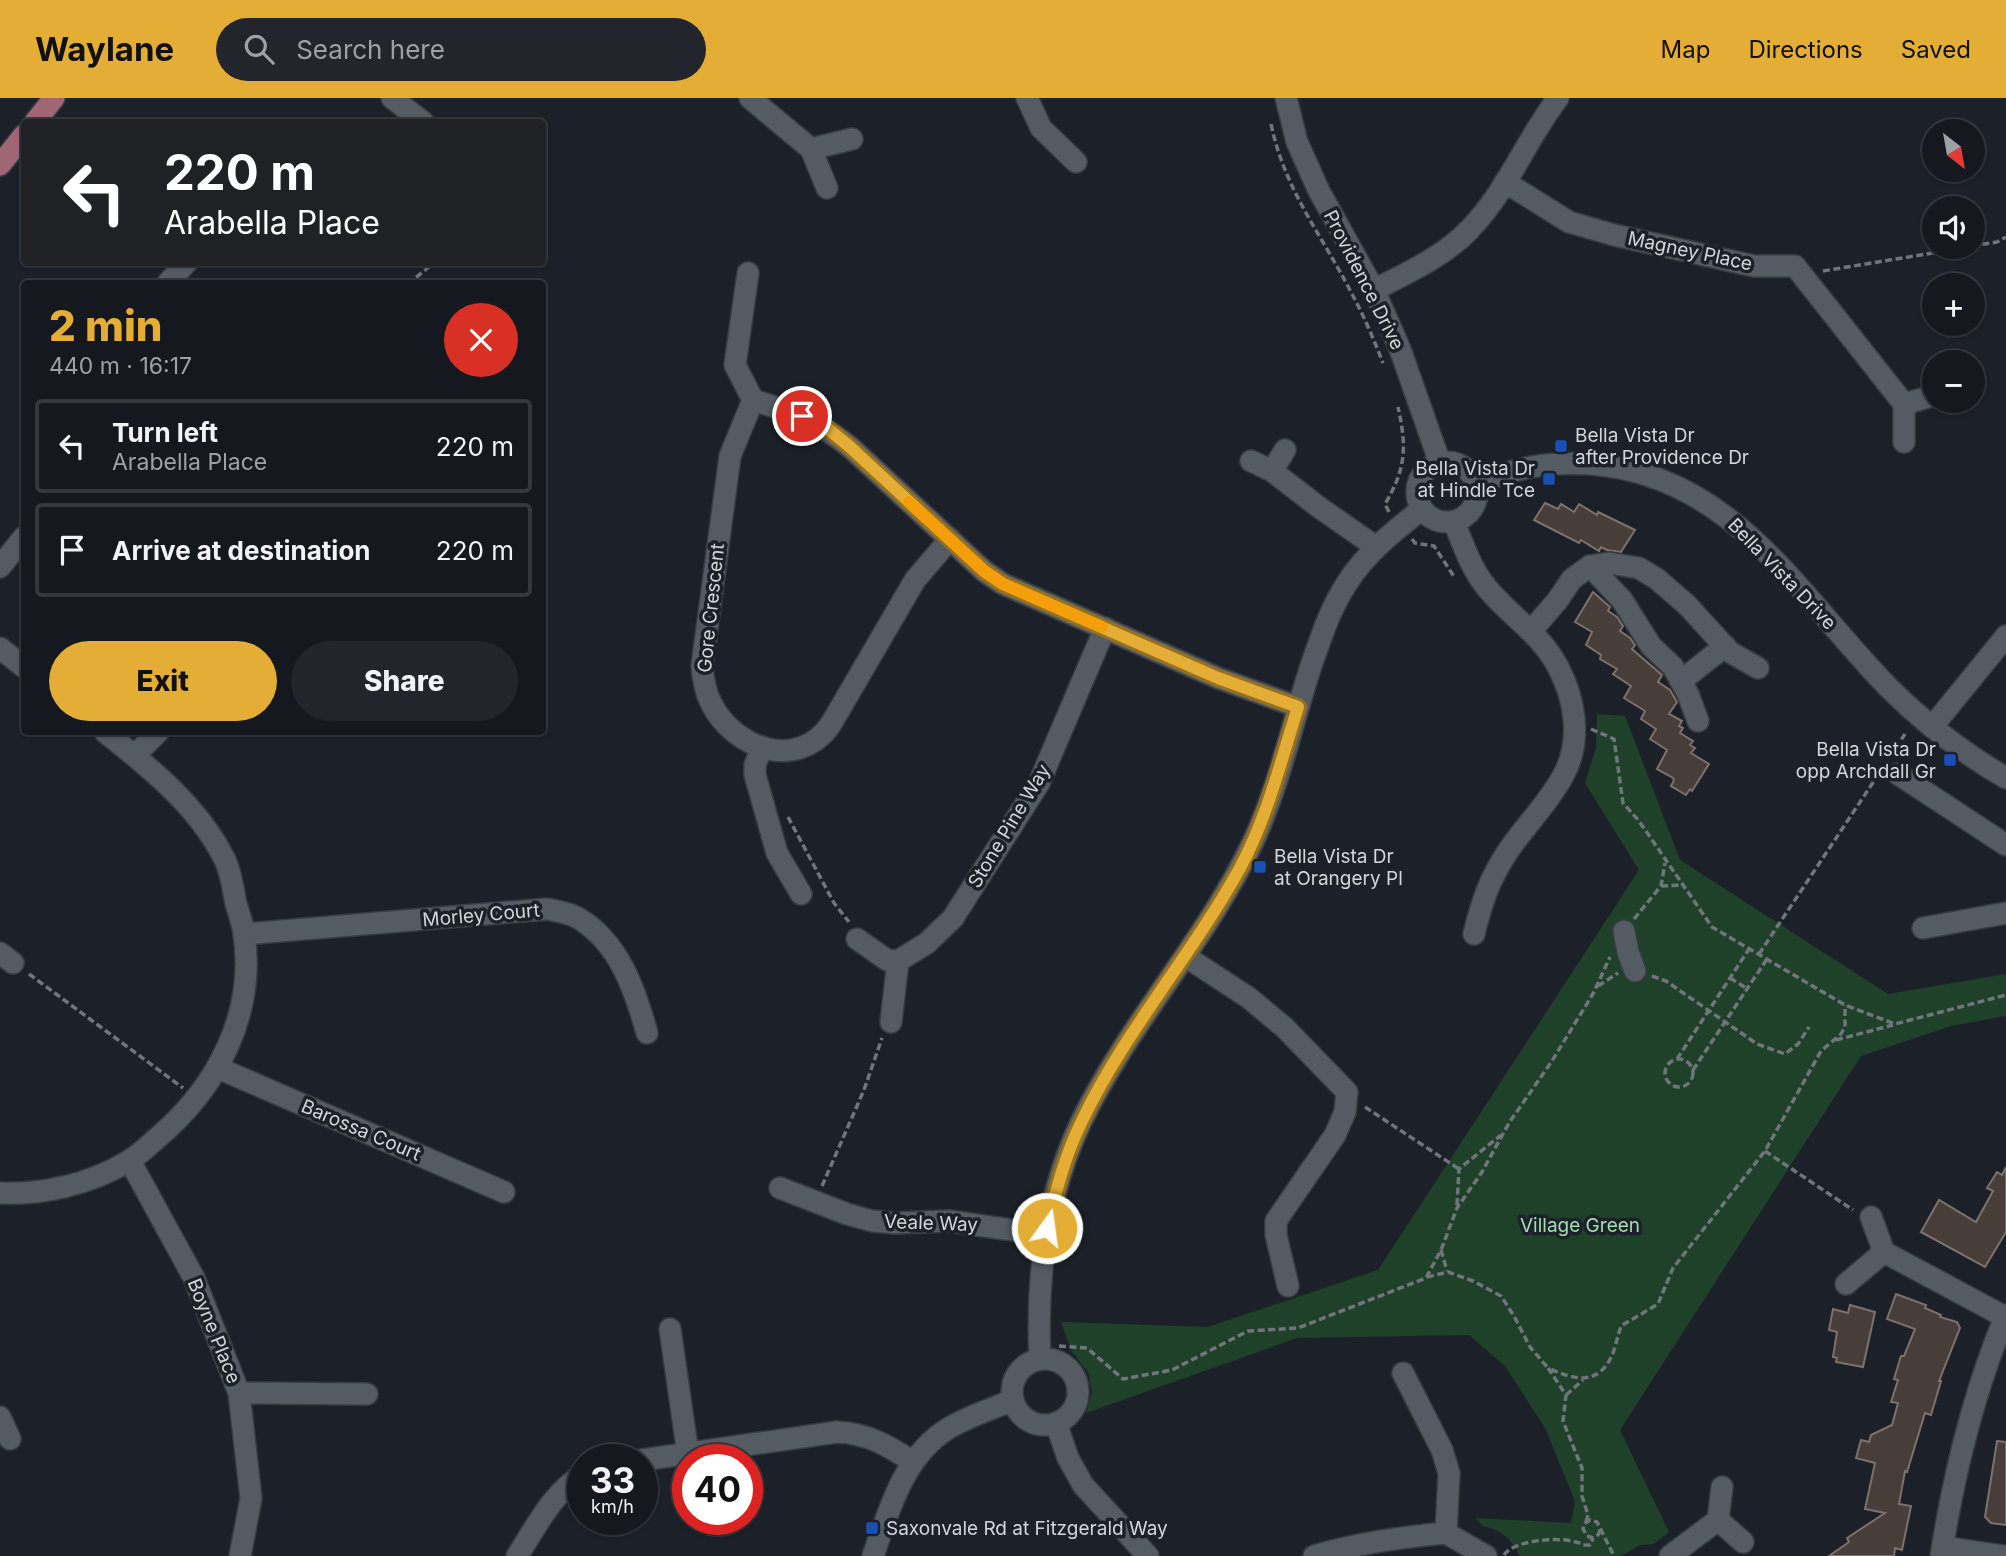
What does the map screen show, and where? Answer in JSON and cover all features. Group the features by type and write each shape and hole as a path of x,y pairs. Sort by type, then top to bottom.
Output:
{"main road":[{"path":"36,119 54,98"},
{"path":"0,165 21,139"}],"street":[{"path":"392,98 419,119"},
{"path":"750,98 811,149 827,188"},
{"path":"1027,98 1041,128 1076,162"},
{"name":"Providence Drive","path":"1286,98 1297,142 1319,191 1374,290 1405,360 1440,463"},
{"path":"1374,290 1429,261 1470,230 1505,182 1558,98"},
{"path":"811,149 852,139"},
{"name":"Magney Place","path":"1505,182 1569,222 1754,266 1795,266"},
{"path":"171,280 183,266"},
{"path":"1795,266 1904,404 1904,442"},
{"path":"748,274 735,365 752,400 802,416 827,428 984,571 1003,584 1218,678 1298,707"},
{"path":"1904,404 1922,399"},
{"name":"Gore Crescent","path":"752,400 730,456 702,666 707,694 719,716 738,733 762,747 784,752 807,747 825,733 915,580 950,539"},
{"path":"1272,471 1285,450"},
{"path":"1251,461 1272,471 1376,547"},
{"path":"1440,463 1460,465 1470,473 1476,485 1476,499 1471,511 1454,522 1432,519 1422,509 1417,491 1420,478 1428,469 1440,463"},
{"name":"Bella Vista Drive","path":"1476,485 1518,468 1582,464 1635,471 1659,478 1698,496 1749,534 1887,685 1932,727 2006,778"},
{"path":"1040,1353 1062,1363 1071,1371 1079,1392 1075,1407 1064,1419 1042,1425 1028,1420 1020,1413 1013,1400 1013,1387 1018,1373 1040,1353 1039,1303 1046,1234 1057,1187 1082,1121 1108,1073 1228,889 1254,839 1332,610 1355,571 1376,547 1422,509"},
{"path":"1454,522 1479,577 1496,598 1544,645 1566,684 1573,707 1575,728 1572,755 1564,774 1506,853 1484,893 1474,934"},
{"path":"0,567 21,541"},
{"path":"1531,631 1572,579 1590,566 1609,563 1639,568 1657,579 1725,646 1758,668"},
{"path":"1590,566 1622,600 1651,646 1673,667 1698,721"},
{"name":"Stone Pine Way","path":"898,961 927,943 953,918 1027,804 1051,756 1105,628"},
{"path":"1932,727 2006,636"},
{"path":"1681,681 1725,646"},
{"path":"0,648 21,665"},
{"path":"0,1193 31,1193 55,1189 106,1173 130,1161 178,1121 197,1099 218,1068 230,1043 241,1005 245,965 244,934 225,859 198,816 135,755 109,735"},
{"path":"135,755 155,735"},
{"path":"762,747 755,765 755,775 777,853 802,894"},
{"path":"1890,766 2006,845"},
{"name":"Morley Court","path":"244,934 547,909 577,917 607,943 635,989 648,1033"},
{"path":"1923,928 2006,913"},
{"path":"1624,931 1635,971"},
{"path":"858,939 887,960 898,961 891,1022"},
{"path":"1185,956 1249,998 1276,1020 1347,1092 1345,1112 1335,1135 1276,1221 1276,1235 1288,1286"},
{"name":"Barossa Court","path":"218,1068 504,1192"},
{"name":"Boyne Place","path":"130,1161 194,1278 239,1393 251,1498 240,1556"},
{"name":"Veale Way","path":"780,1188 872,1221 949,1221 1046,1234"},
{"path":"1871,1217 1884,1252 2006,1316 1978,1389 1956,1468 1942,1552 2003,1556"},
{"path":"1846,1284 1884,1252"},
{"path":"670,1329 687,1444"},
{"path":"1403,1373 1442,1450 1449,1473 1446,1534"},
{"path":"239,1393 366,1394"},
{"path":"873,1556 904,1476 929,1443 948,1429 1013,1400"},
{"path":"0,1417 10,1440"},
{"path":"1056,1423 1068,1458 1083,1485 1148,1556"},
{"path":"756,1444 850,1432 877,1440 913,1462"},
{"path":"517,1556 567,1485"},
{"path":"1670,1556 1718,1520 1722,1487"},
{"path":"1718,1520 1743,1542"},
{"path":"1314,1556 1350,1545 1446,1534 1486,1556"}],"path":[{"path":"1270,118 1277,151 1288,181 1353,295 1387,373"},
{"path":"1985,244 2006,237"},
{"path":"1795,266 1828,271 1922,255"},
{"path":"413,280 430,266"},
{"path":"1387,511 1385,505 1398,482 1404,459 1404,433 1396,396"},
{"path":"1415,542 1434,546 1460,584"},
{"path":"1593,729 1614,739 1623,803 1639,821 1712,927 1845,1005 1895,1024"},
{"path":"1759,954 1890,766 1905,734"},
{"path":"785,811 834,903 856,931 858,939"},
{"path":"1426,1278 1441,1250 1457,1208 1552,1061 1596,987 1618,939 1661,886 1665,861"},
{"path":"1661,886 1682,885"},
{"path":"1749,948 1677,1059 1666,1067 1666,1077 1671,1084 1680,1087 1689,1083 1693,1070 1767,959"},
{"path":"6,958 197,1099"},
{"path":"1596,987 1620,971 1635,971 1666,981 1757,1044 1785,1054 1798,1044 1809,1027"},
{"path":"1730,978 1746,988"},
{"path":"1834,1040 2006,995"},
{"path":"1566,1395 1602,1370 1611,1357 1621,1326 1658,1304 1673,1268 1765,1151 1812,1064 1845,1027 1845,1005"},
{"path":"816,1201 872,1071 884,1032 891,1022"},
{"path":"1677,1059 1685,1060 1693,1070"},
{"path":"1347,1092 1375,1115 1459,1169"},
{"path":"1457,1208 1459,1169 1503,1133"},
{"path":"1765,1151 1858,1213 1871,1217"},
{"path":"1441,1250 1448,1272"},
{"path":"1040,1353 1087,1348 1124,1379 1171,1370 1248,1331 1298,1328 1448,1272 1473,1281 1501,1296 1530,1347 1566,1395 1563,1421 1582,1468 1582,1496 1588,1515 1583,1529 1584,1534 1593,1538"},
{"path":"1548,1368 1584,1380"},
{"path":"1586,1522 1594,1520 1600,1526 1614,1556"},
{"path":"1503,1556 1508,1549 1528,1542 1576,1540 1583,1545 1590,1545 1600,1530"}],"green space":[{"name":"Village Green","path":"1597,714 1625,716 1680,860 1888,994 2006,974 2006,1016 1951,1026 1861,1056 1620,1430 1669,1532 1654,1544 1640,1545 1621,1556 1520,1556 1505,1536 1482,1526 1476,1518 1571,1523 1575,1501 1545,1428 1505,1366 1469,1335 1297,1338 1086,1413 1092,1392 1088,1372 1072,1352 1061,1322 1208,1327 1378,1270 1639,870 1585,783 1596,748"}],"building":[{"path":"1545,503 1558,509 1561,504 1574,512 1579,504 1597,515 1598,512 1635,530 1621,552 1601,547 1599,551 1581,540 1579,543 1534,520"},
{"path":"1593,592 1610,607 1608,611 1617,617 1623,626 1620,631 1635,645 1632,649 1662,675 1658,682 1670,690 1677,702 1669,714 1682,721 1679,726 1683,728 1680,733 1693,741 1690,745 1695,748 1691,753 1709,764 1692,791 1690,789 1686,795 1671,786 1673,778 1657,769 1667,750 1650,739 1656,729 1641,719 1645,711 1624,698 1631,686 1613,674 1617,669 1600,659 1601,655 1586,645 1592,632 1575,622"},
{"path":"2006,1167 2006,1232 1985,1267 1921,1232 1939,1200 1976,1222 1993,1191 1987,1188 1997,1172 2002,1175"},
{"path":"1896,1294 1926,1305 1925,1308 1941,1315 1940,1317 1957,1322 1960,1328 1939,1381 1931,1415 1925,1413 1907,1472 1905,1471 1899,1504 1911,1506 1902,1550 1895,1548 1894,1556 1829,1556 1849,1542 1847,1538 1885,1513 1865,1509 1875,1463 1856,1458 1861,1440 1869,1442 1871,1435 1892,1425 1898,1403 1891,1402 1898,1380 1894,1379 1901,1356 1904,1356 1915,1329 1887,1319"},
{"path":"1850,1305 1875,1312 1863,1367 1836,1362 1837,1358 1833,1357 1837,1332 1829,1330 1833,1309 1848,1313"},
{"path":"1997,1441 2006,1442 2006,1525 1991,1523 1985,1517"}],"slow traffic":[{"path":"909,502 984,571 1003,584 1102,627"}],"place":[{"name":"Bella Vista Dr after Providence Dr","path":"1561,446"},
{"name":"Bella Vista Dr at Hindle Tce","path":"1549,479"},
{"name":"Bella Vista Dr opp Archdall Gr","path":"1950,760"},
{"name":"Bella Vista Dr at Orangery Pl","path":"1260,867"},
{"name":"Saxonvale Rd at Fitzgerald Way","path":"872,1528"}],"route":[{"path":"802,416 827,428 850,447 984,571 1003,584 1218,678 1298,707 1266,808 1242,864 1108,1073 1082,1121 1068,1153 1047,1228"}]}
